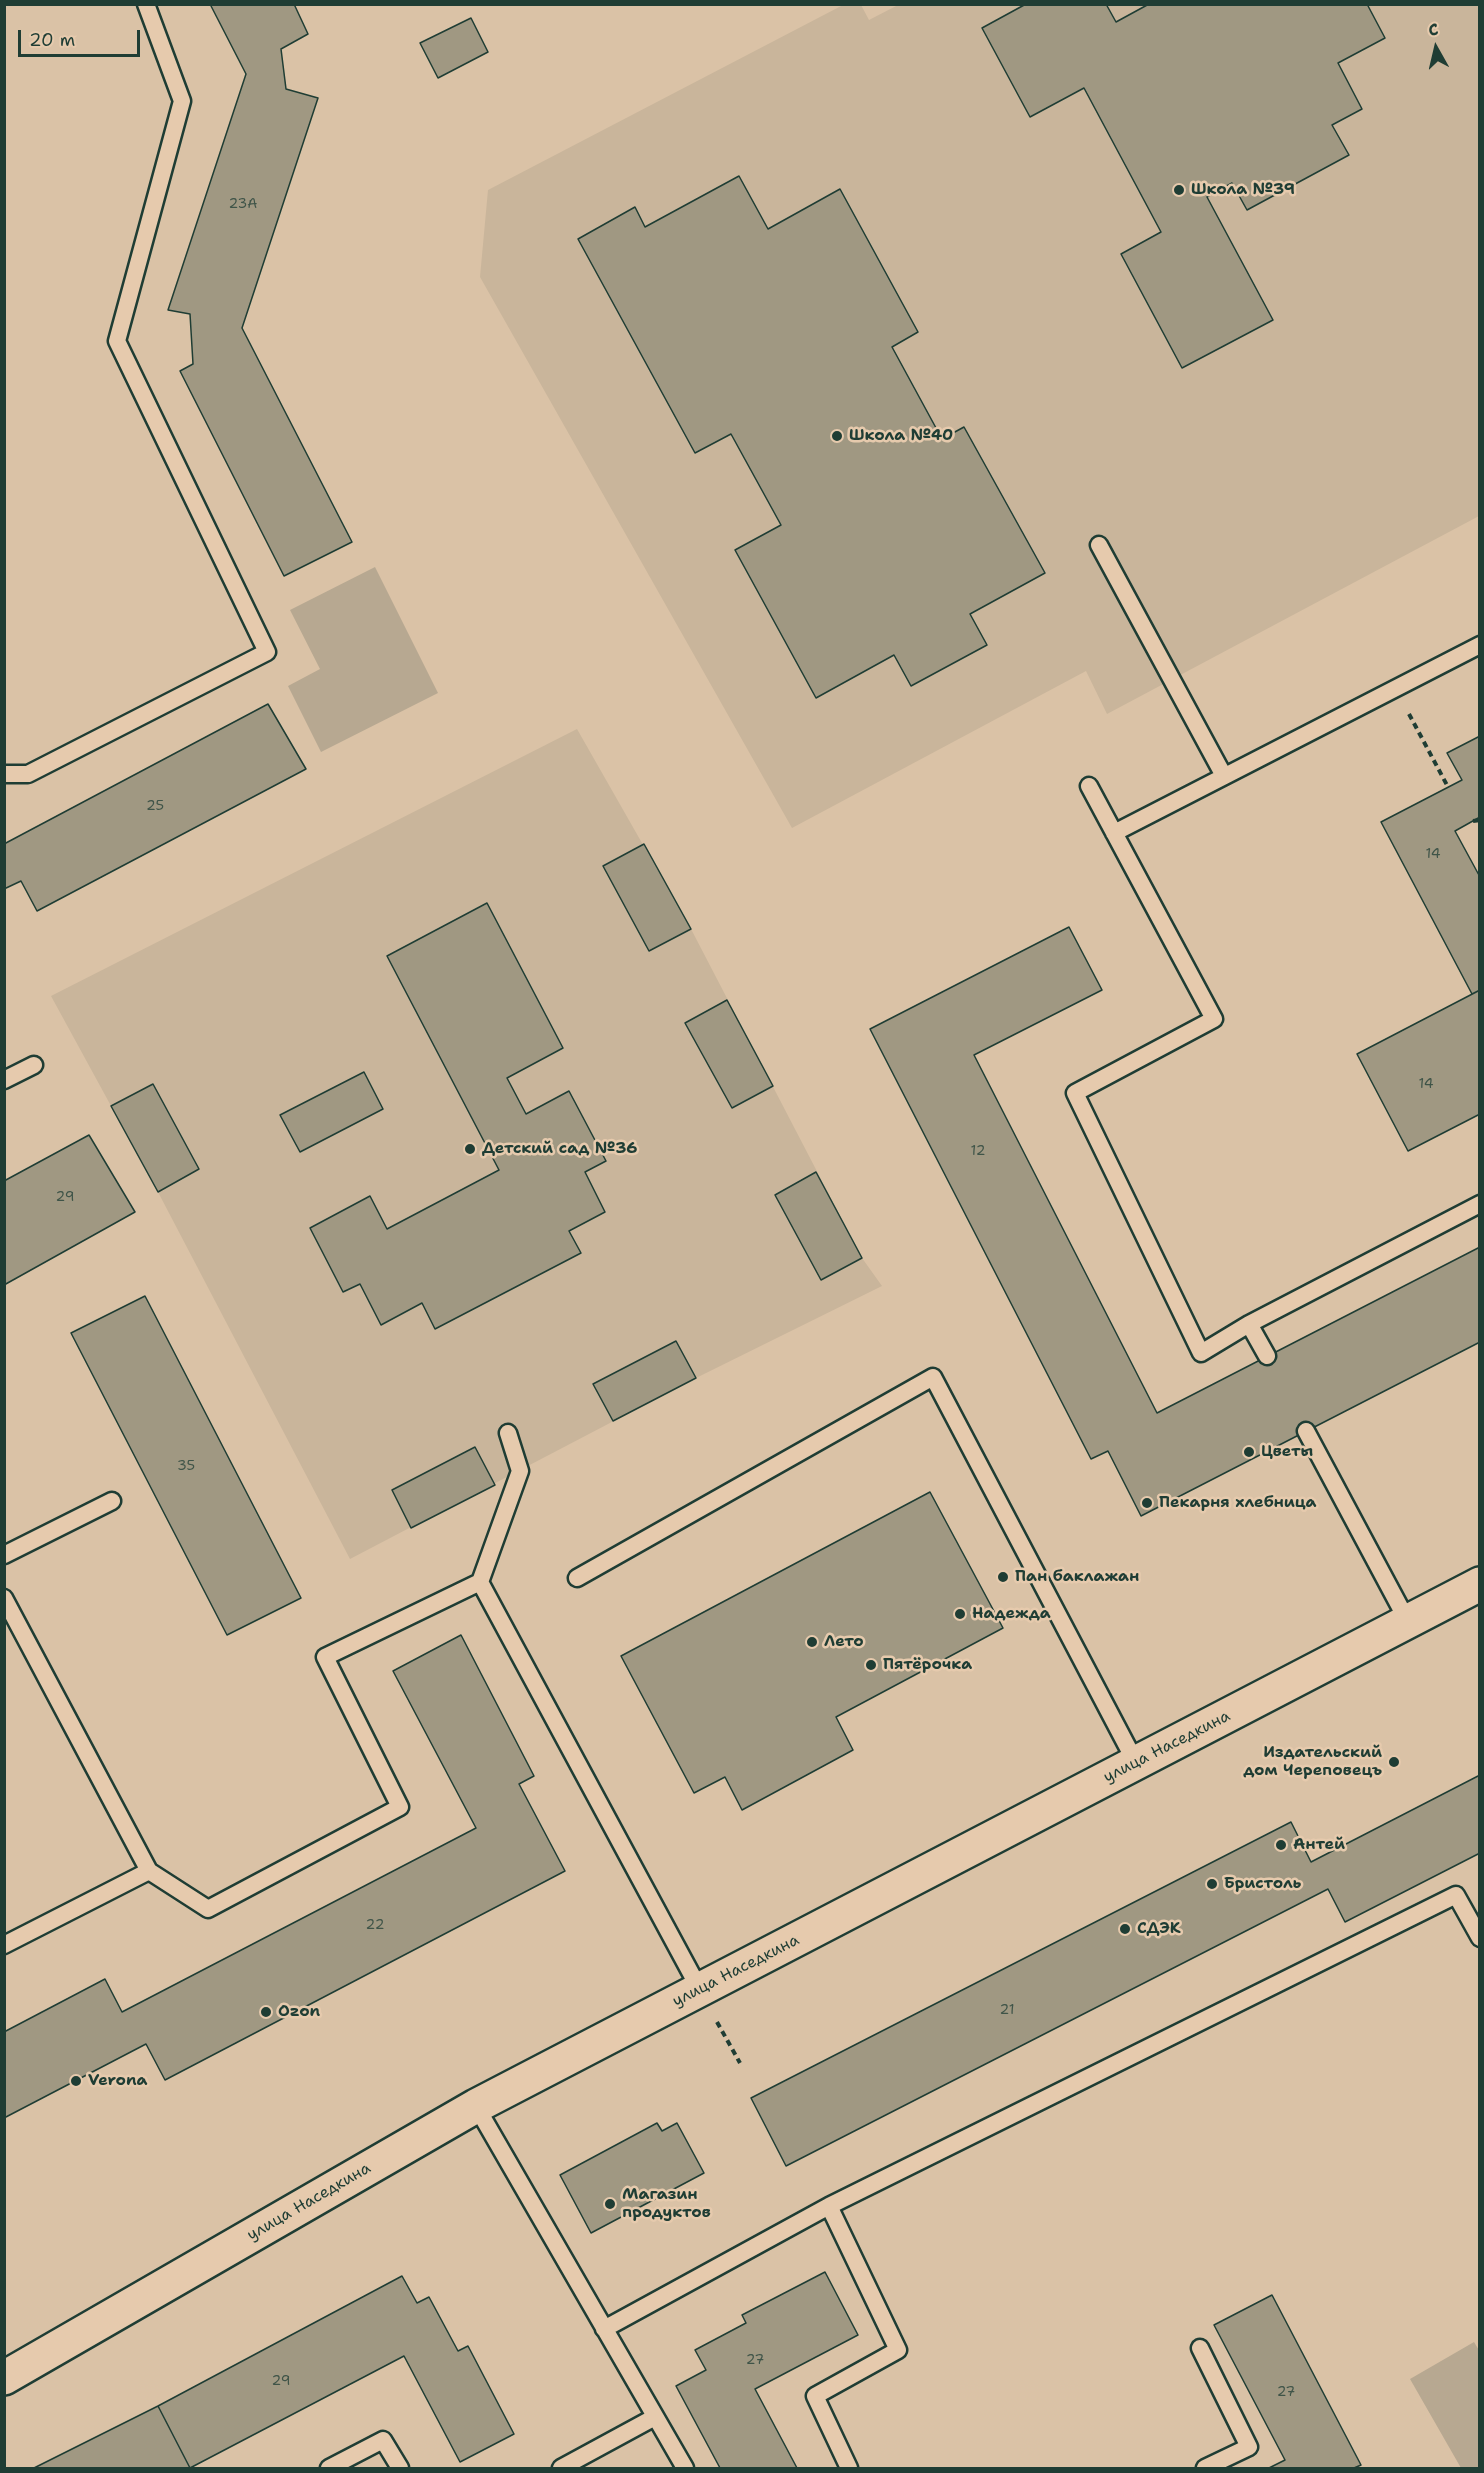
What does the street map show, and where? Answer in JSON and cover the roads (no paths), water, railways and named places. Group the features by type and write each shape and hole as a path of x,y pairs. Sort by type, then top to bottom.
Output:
{"street":[{"name":"улица Наседкина","path":"4,2378 476,2106 1479,1584"}],"lane":[{"path":"4,774 28,774 267,652 117,341 182,101 146,4"},
{"path":"1099,545 1224,776"},
{"path":"1114,834 1479,645"},
{"path":"1089,786 1214,1019 1075,1093 1201,1353 1249,1324 1479,1204"},
{"path":"4,1080 34,1065"},
{"path":"1249,1324 1267,1356"},
{"path":"577,1578 933,1377 1136,1762"},
{"path":"1306,1431 1408,1622"},
{"path":"4,1598 149,1871 208,1909 400,1807 325,1657 480,1582 520,1471 508,1433"},
{"path":"4,1555 112,1501"},
{"path":"480,1582 700,1990"},
{"path":"4,1945 149,1871"},
{"path":"604,2329 829,2206 1456,1895 1479,1938"},
{"path":"476,2106 685,2469"},
{"path":"829,2206 898,2350 815,2396 849,2469"},
{"path":"1200,2348 1249,2447 1205,2469"},
{"path":"561,2469 655,2416"},
{"path":"329,2469 383,2440 400,2469"}],"place":[{"name":"Школа №39","path":"1179,190"},
{"name":"Школа №40","path":"837,436"},
{"name":"Детский сад №36","path":"470,1149"},
{"name":"Цветы","path":"1249,1452"},
{"name":"Пекарня хлебница","path":"1147,1503"},
{"name":"Пан баклажан","path":"1003,1577"},
{"name":"Надежда","path":"960,1614"},
{"name":"Лето","path":"812,1642"},
{"name":"Пятёрочка","path":"871,1665"},
{"name":"Издательский дом Череповецъ","path":"1394,1762"},
{"name":"Антей","path":"1281,1845"},
{"name":"Бристоль","path":"1212,1884"},
{"name":"СДЭК","path":"1125,1929"},
{"name":"Ozon","path":"266,2012"},
{"name":"Verona","path":"76,2081"},
{"name":"Магазин продуктов","path":"610,2204"}]}
